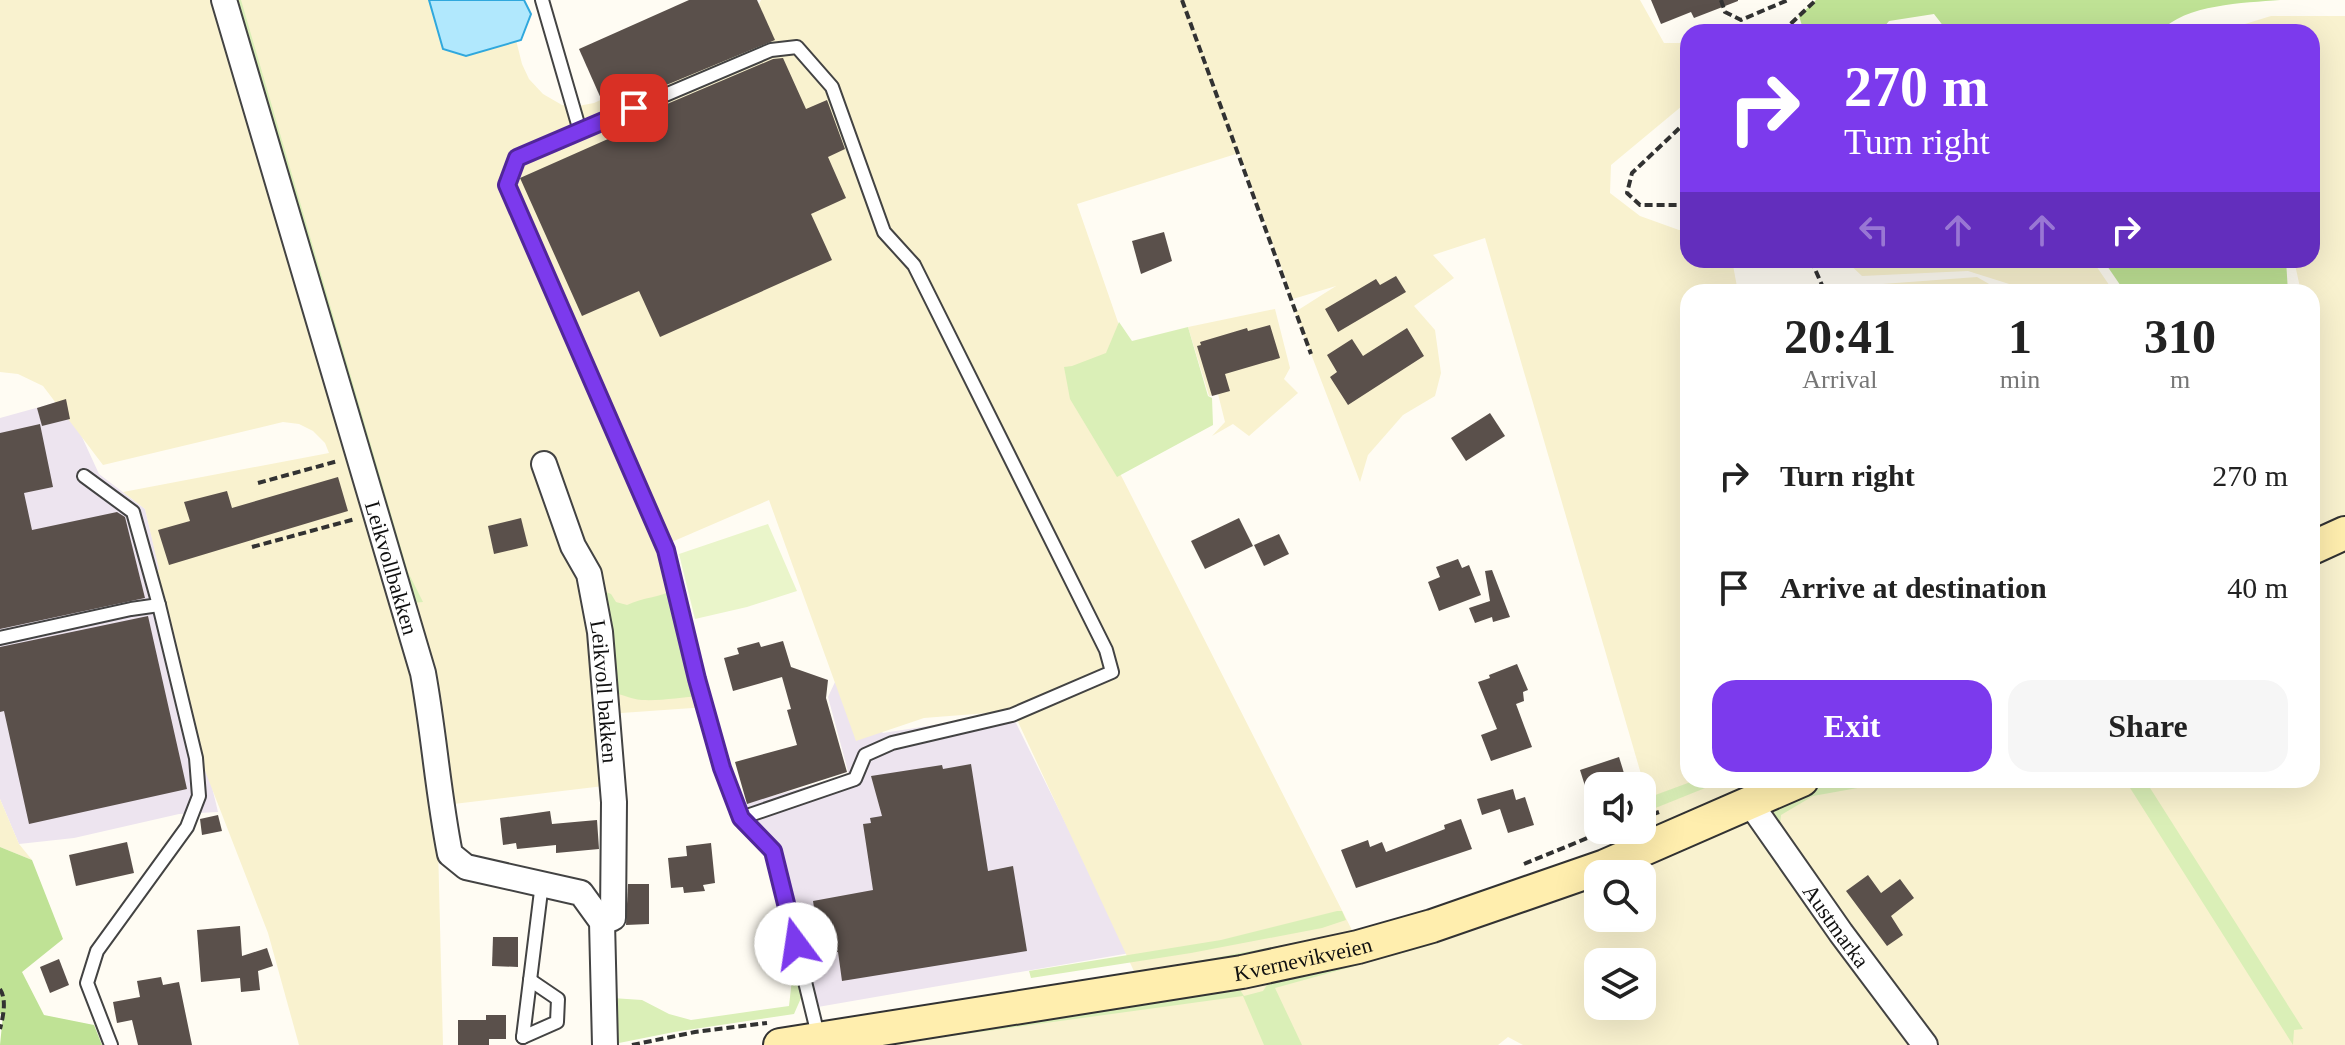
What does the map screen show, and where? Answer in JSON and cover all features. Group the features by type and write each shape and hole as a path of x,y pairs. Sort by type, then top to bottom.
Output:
{"main road":[{"path":"2320,544 2345,533"},
{"name":"Kvernevikveien","path":"780,1045 1242,972 1358,947 1432,926 1605,866 1784,788"}],"street":[{"name":"Leikvollbakken","path":"224,0 423,673 450,854 466,867 581,893 602,922"},
{"name":"Leikvoll bakken","path":"544,464 573,546 589,574 600,632 614,802 613,918 602,922"},
{"name":"Austmarka","path":"1750,803 1841,933 1925,1045"},
{"path":"602,922 605,1045"}],"lane":[{"path":"542,0 580,131"},
{"path":"741,818 855,779 865,755 892,743 1012,715 1112,672 1106,650 914,265 884,232 832,87 797,47 771,50 517,158 507,185 666,550 722,768 741,818 773,851 819,1039"},
{"path":"84,476 133,512 196,758 199,796 187,827 97,951 87,983 111,1045"},
{"path":"0,638 159,605"},
{"path":"530,980 558,999 557,1022 523,1037 525,1023 530,980 542,883"}],"path":[{"path":"1182,0 1311,354"},
{"path":"1721,0 1725,12 1741,20 1788,0"},
{"path":"1790,24 1814,0"},
{"path":"1680,128 1632,173 1627,193 1640,205 1680,205"},
{"path":"258,483 360,455"},
{"path":"252,547 377,513"},
{"path":"0,989 3,993 3,1015 0,1029"}],"shaded area":[{"path":"0,0 506,0 522,64 529,79 543,94 562,105 578,106 594,103 654,76 754,14 761,0 1640,0 1664,43 1680,43 1680,108 1611,165 1610,193 1640,216 1680,230 1680,268 1734,268 1736,284 1680,284 1680,788 2320,788 2320,284 2299,284 2296,268 2320,268 2320,24 2245,24 2271,16 2345,16 2345,1045 1523,1045 1508,1037 1498,1045 778,1045 1139,982 1013,711 924,718 856,741 769,500 667,544 707,707 607,714 612,785 437,806 443,1045 299,1045 268,933 195,745 147,579 159,569 145,509 123,492 329,453 325,443 313,431 299,424 283,422 103,465 43,386 18,374 0,372","holes":["1239,153 1293,299 1336,286 1295,312 1360,482 1368,455 1403,415 1435,396 1441,373 1435,330 1414,306 1454,278 1433,255 1485,238 1640,772 1656,772 1656,826 1659,836 1656,837 1656,844 1636,844 1589,860 1656,860 1656,932 1584,932 1584,862 1357,940 1069,373 1129,354 1077,204"]},
{"path":"1854,268 2098,268 2108,284 2009,284 1968,271 1862,276"},
{"path":"1977,277 1989,284 1882,284"},
{"path":"1275,309 1290,368 1284,379 1298,393 1249,436 1233,424 1212,436 1225,422 1218,394 1209,396 1188,327"},
{"path":"65,400 99,474 145,509 218,812 179,814 74,838 19,844 0,799 0,418"},
{"path":"835,682 883,733 1011,713 1130,953 812,1008 773,851 736,806 849,775 828,697"},
{"path":"0,799 19,844 32,860 0,847"}],"green space":[{"path":"224,0 241,0 408,572 423,602 412,603"},
{"path":"1816,0 2280,0 2199,10 2170,24 1942,24 1934,14 1889,21 1887,24 1802,24 1799,16"},
{"path":"2108,268 2286,268 2288,284 2120,284"},
{"path":"1119,322 1132,341 1188,327 1208,396 1212,398 1213,425 1117,477 1070,399 1064,367 1106,353"},
{"path":"768,524 797,591 695,619 679,554"},
{"path":"591,586 611,594 616,602 627,605 675,589 701,696 642,700 605,693"},
{"path":"1680,786 1705,788 1656,808 1656,795"},
{"path":"1817,788 1857,788 1813,796 1781,815 1779,835 1772,814 1786,801"},
{"path":"2130,788 2150,788 2303,1029 2294,1030 2293,1045"},
{"path":"0,847 32,860 63,939 22,972 44,1015 94,1025 102,1045 0,1045 3,1015 0,1014"},
{"path":"1584,889 1431,945 1275,988 1302,1045 1264,1045 1243,996 885,1045 840,1045 1238,987 1244,996 1263,991 1273,976"},
{"path":"1342,911 1346,920 1322,928 1191,953 1031,978 1029,971 1221,940"},
{"path":"1341,934 1335,942 861,1021 841,1018 1178,965"},
{"path":"797,977 801,998 794,1014 614,1044 611,1021 618,1014 612,998 642,1000 669,1014 691,1020 789,1006 792,979"}],"water":[{"path":"429,0 524,0 531,14 521,40 466,56 443,49"}],"building":[{"path":"689,0 757,0 775,40 606,110 579,49"},
{"path":"1651,0 1738,1 1694,18 1691,12 1661,24"},
{"path":"783,58 806,109 827,100 845,149 828,157 846,198 811,214 832,260 660,337 639,291 582,316 520,178 617,135 613,127 773,59"},
{"path":"1164,232 1172,261 1141,274 1132,241"},
{"path":"1396,276 1406,292 1338,332 1325,309 1376,279 1380,285"},
{"path":"1270,325 1280,358 1225,374 1230,391 1212,396 1197,346 1201,345 1200,342 1247,328 1248,331"},
{"path":"1407,328 1424,356 1348,405 1330,377 1337,372 1327,355 1352,339 1363,356"},
{"path":"66,399 70,419 42,426 37,408"},
{"path":"1490,413 1505,436 1466,461 1451,438"},
{"path":"40,424 53,487 24,493 32,530 117,512 125,517 145,598 0,629 0,433"},
{"path":"338,477 348,511 169,565 158,530 190,521 184,502 227,491 232,508"},
{"path":"521,518 528,546 494,554 488,526"},
{"path":"1239,518 1253,546 1205,569 1191,541"},
{"path":"1279,534 1289,554 1264,566 1254,545"},
{"path":"1458,559 1462,568 1469,565 1481,595 1439,611 1428,582 1440,577 1436,567"},
{"path":"1492,570 1510,617 1493,622 1492,617 1475,623 1469,608 1490,601 1485,571"},
{"path":"148,616 187,789 29,824 4,711 0,712 0,647"},
{"path":"783,641 791,667 828,680 826,698 847,772 747,804 735,762 797,745 782,677 733,691 724,658 739,654 737,648 759,642 761,647"},
{"path":"1517,664 1528,690 1523,692 1524,701 1516,704 1532,747 1491,761 1481,735 1497,729 1478,682"},
{"path":"1619,757 1624,772 1584,772 1584,783 1580,770"},
{"path":"971,764 988,871 1013,866 1027,951 842,981 838,952 821,955 819,938 814,939 810,914 815,914 813,901 873,890 863,824 871,823 870,818 882,816 871,776 942,765 943,769"},
{"path":"1513,789 1516,800 1525,797 1534,825 1508,833 1500,809 1482,815 1477,799"},
{"path":"550,811 552,824 597,820 599,849 556,853 556,845 517,849 516,843 503,845 500,818"},
{"path":"218,815 222,831 202,835 200,819"},
{"path":"1461,819 1472,849 1356,888 1341,850 1368,840 1370,847 1382,842 1386,852 1445,829 1444,825"},
{"path":"127,842 134,873 76,886 69,855"},
{"path":"711,843 715,883 703,885 705,891 684,893 683,887 671,888 668,858 687,856 686,846"},
{"path":"1868,875 1881,893 1900,879 1914,898 1891,916 1903,935 1887,946 1846,891"},
{"path":"628,884 649,884 649,924 626,925"},
{"path":"240,926 242,956 267,948 273,966 258,971 260,990 241,992 240,978 201,982 197,930"},
{"path":"493,937 518,937 518,967 492,966"},
{"path":"59,959 69,985 50,993 40,967"},
{"path":"161,977 163,985 179,982 192,1045 138,1045 132,1020 117,1023 113,1002 140,997 137,981"},
{"path":"486,1015 506,1015 506,1039 489,1039 489,1045 458,1045 458,1020 486,1020"}],"route":[{"path":"634,108 517,158 507,185 666,550 722,768 741,818 773,851 796,944"}]}
